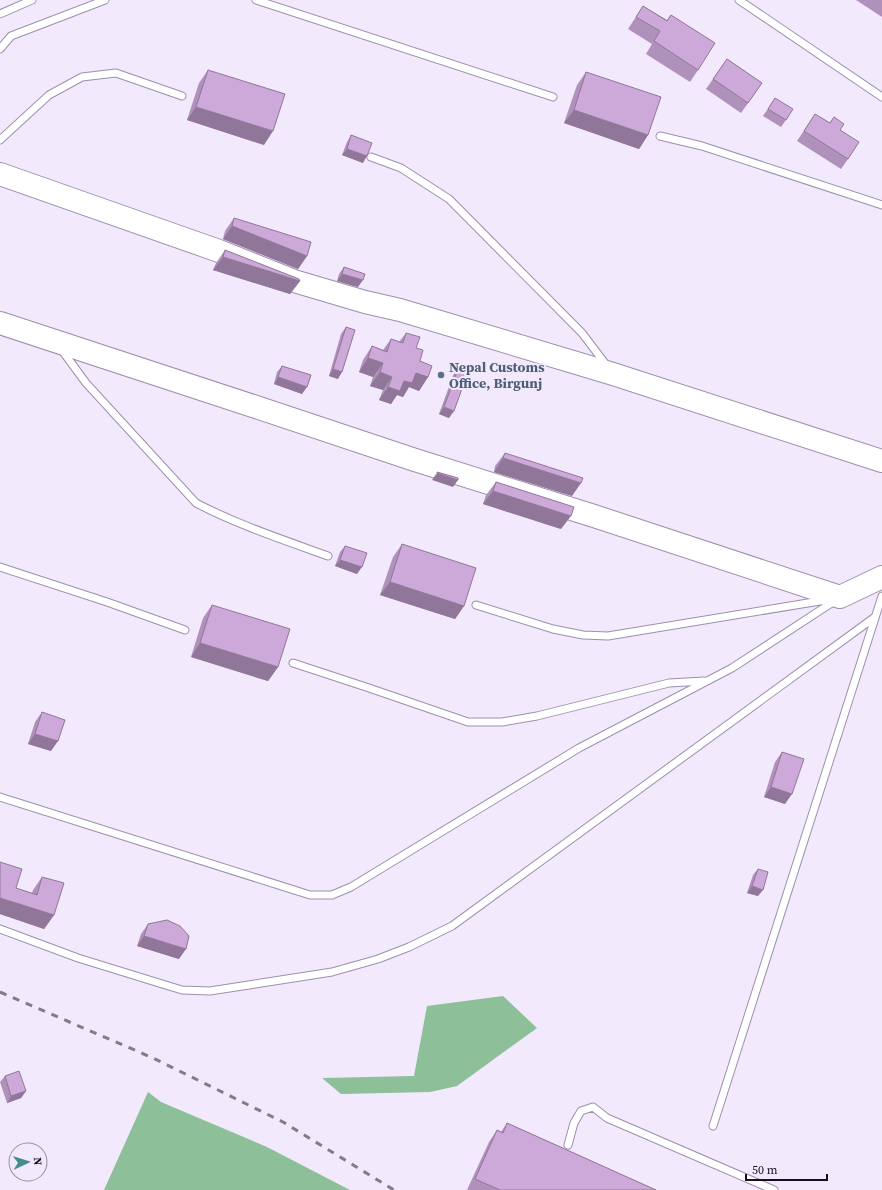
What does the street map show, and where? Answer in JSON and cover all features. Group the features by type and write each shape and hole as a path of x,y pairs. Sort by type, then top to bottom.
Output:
{"highway":[{"path":"0,174 219,251 294,281 365,302 400,310 613,374 882,461"},
{"path":"0,323 415,460 594,516 840,597 882,577"}],"lane":[{"path":"0,14 32,0"},
{"path":"0,49 11,36 105,0"},
{"path":"256,0 553,97"},
{"path":"739,0 882,97"},
{"path":"0,140 49,94 82,78 116,73 182,96"},
{"path":"660,136 702,146 882,205"},
{"path":"371,157 401,168 449,199 582,333 613,374"},
{"path":"56,342 86,383 196,503 239,523 328,556"},
{"path":"0,567 107,602 185,630"},
{"path":"712,1126 882,596"},
{"path":"476,606 553,629 583,635 608,636 840,597"},
{"path":"0,797 310,896 332,895 351,887 579,748 732,668 840,597"},
{"path":"0,929 78,958 182,990 210,991 225,989 332,972 378,959 409,947 452,926 875,617"},
{"path":"293,663 468,722 502,722 537,716 670,683 708,681"},
{"path":"568,1145 574,1123 581,1111 593,1107 607,1118 774,1190"}],"green space":[{"path":"503,996 537,1028 457,1086 430,1092 341,1094 322,1078 414,1076 427,1006"},
{"path":"148,1092 161,1102 267,1147 350,1190 104,1190"}],"building":[{"path":"643,6 667,21 671,15 715,43 698,70 654,41 660,31 636,17"},
{"path":"727,59 762,83 748,103 713,79"},
{"path":"208,70 285,94 273,131 196,107"},
{"path":"586,72 661,97 648,135 574,110"},
{"path":"775,98 793,109 786,120 768,109"},
{"path":"815,114 830,123 834,117 844,124 840,130 859,142 848,159 804,131"},
{"path":"351,135 372,143 367,156 347,149"},
{"path":"234,218 311,242 307,256 232,226"},
{"path":"225,250 299,279 300,281 223,257"},
{"path":"344,267 365,274 363,280 342,274"},
{"path":"346,327 355,330 342,372 333,369"},
{"path":"406,333 420,337 416,348 423,350 420,361 432,366 428,377 416,373 412,383 404,381 400,391 388,387 392,377 380,372 383,363 368,358 372,346 387,352 391,339 403,343"},
{"path":"282,366 311,375 307,387 278,377"},
{"path":"459,366 469,369 454,411 444,407"},
{"path":"505,453 583,478 581,483 503,458"},
{"path":"437,473 458,478 458,480"},
{"path":"496,482 574,507 571,516 493,491"},
{"path":"402,544 476,568 464,606 390,582"},
{"path":"345,546 367,553 362,567 340,560"},
{"path":"212,605 290,629 278,667 200,643"},
{"path":"42,712 65,720 58,741 35,734"},
{"path":"782,752 804,759 792,794 771,787"},
{"path":"0,862 22,869 16,888 37,895 42,877 64,883 54,915 0,898"},
{"path":"758,869 768,872 763,890 752,886"},
{"path":"167,920 180,926 189,936 186,949 144,936 148,924"},
{"path":"19,1071 26,1091 11,1096 5,1076"},
{"path":"507,1123 656,1190 500,1190 475,1179 497,1130 503,1133"}],"railway":[{"path":"0,992 153,1058 283,1122 394,1190"}],"place":[{"name":"Nepal Customs Office, Birgunj","path":"441,375"}]}
